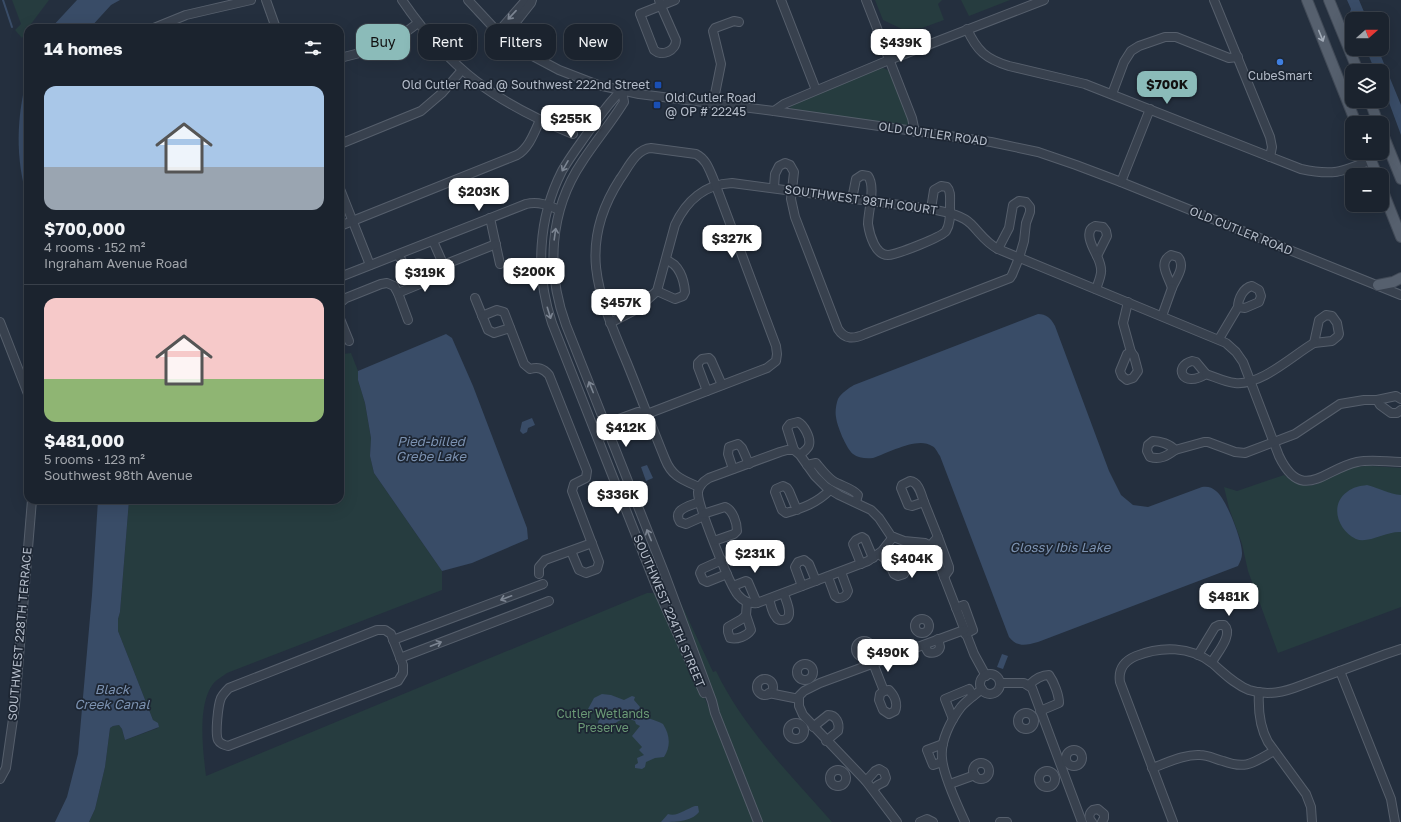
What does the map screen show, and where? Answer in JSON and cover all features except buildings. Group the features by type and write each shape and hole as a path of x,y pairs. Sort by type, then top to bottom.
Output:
{"main road":[{"path":"1307,0 1353,116"},
{"path":"1330,0 1355,64"},
{"path":"1389,150 1401,180"},
{"path":"1389,207 1401,237"},
{"path":"1378,285 1393,282 1401,278"}],"street":[{"path":"164,24 186,15 252,0"},
{"path":"266,0 275,24"},
{"path":"402,0 418,23 437,45 462,70 495,96 540,120 573,134"},
{"name":"OLD CUTLER ROAD","path":"468,0 492,24"},
{"path":"509,24 526,0"},
{"path":"512,24 532,4 532,0"},
{"path":"660,3 676,43 673,49 662,54 654,50 640,14 660,3 675,0"},
{"path":"781,0 816,90"},
{"path":"866,0 912,118 915,132"},
{"path":"774,111 784,104 816,90 967,29 1044,0"},
{"path":"1214,0 1270,137 1272,147 1270,157"},
{"path":"713,104 721,64 713,30 734,21 739,22"},
{"path":"344,57 387,46 418,23"},
{"path":"967,29 973,42 981,52 997,62 1077,82 1112,94 1301,169 1332,173 1345,171 1364,160"},
{"path":"1112,94 1124,62 1131,51 1165,37 1176,36 1229,58 1238,56"},
{"name":"OLD CUTLER ROAD","path":"540,60 554,68 586,81 639,94 774,111 991,142 1021,148 1076,165 1121,182 1401,295"},
{"path":"344,142 421,111 442,93 462,70"},
{"name":"SOUTHWEST 224TH STREET","path":"622,90 611,100 569,159 560,175 548,205 543,227 541,251 544,294 552,322 668,614 708,702 715,713"},
{"name":"SOUTHWEST 224TH STREET","path":"622,90 624,102 578,168 567,189 560,210 555,230 553,254 554,278 557,297 564,319 667,580 712,701 715,713 758,822"},
{"path":"1121,182 1150,109"},
{"path":"344,224 516,156 527,146 540,120"},
{"path":"594,428 638,412 646,414 707,391 767,368 775,363 777,358 776,346 708,166 700,156 689,153 648,148 638,154 616,186 604,210 596,236 595,269 601,298 610,323 646,414 670,470 677,476 699,487"},
{"path":"774,187 777,170 781,165 787,163 792,167 794,172 791,199 795,217 836,324 840,333 846,337 856,338 1003,281 1012,275 1024,241 1026,223 1030,212 1030,208 1026,202 1019,201 1013,205 1007,234 998,249"},
{"path":"852,198 856,178 860,175 867,175 871,180 868,223 870,232 877,250 885,255 897,253 942,235 948,228 950,214 949,189 944,186 938,186 934,190 931,209"},
{"name":"SOUTHWEST 98TH COURT","path":"715,186 732,183 774,187 931,209 950,214 966,221 986,241 998,249 1219,339 1231,346 1239,356 1286,469 1292,475 1303,480 1318,479 1340,468 1357,462 1370,460 1401,462"},
{"path":"610,323 637,309 657,291 675,225 682,212 686,205 699,194 715,186"},
{"path":"344,199 370,266"},
{"path":"344,276 529,203 537,202 560,210"},
{"path":"490,218 500,264"},
{"path":"398,293 432,279 438,274 442,262 433,241"},
{"path":"427,267 496,244"},
{"path":"398,254 406,267 420,263 424,264 427,267 432,279"},
{"path":"1096,290 1102,272 1101,264 1097,256"},
{"path":"657,291 675,299 683,296 685,292 678,270 674,263 666,260"},
{"path":"344,300 384,284 394,286 408,320"},
{"path":"1162,316 1172,288"},
{"path":"475,298 488,330 494,333 510,328"},
{"path":"1128,302 1122,323 1130,352"},
{"path":"1219,339 1238,307"},
{"path":"482,316 497,310 504,312 524,364 530,369 538,367 546,371 549,375 587,471 586,478 574,484 572,491 599,562 597,569 586,573 579,570 571,550"},
{"path":"0,322 24,384"},
{"path":"344,329 349,341"},
{"path":"1206,374 1235,383 1251,382 1273,372 1314,343"},
{"path":"707,391 698,367 698,363 702,359 709,358 711,360 722,385"},
{"path":"1175,450 1204,442 1242,453 1300,431 1340,404 1364,400 1377,400 1396,396 1401,400"},
{"path":"1377,400 1380,405 1391,413 1397,413 1401,410"},
{"path":"598,438 642,420 646,414"},
{"path":"733,469 728,450 729,447 738,444 742,448 749,464"},
{"path":"893,537 876,556 861,564 784,594 751,604 738,595 733,586 703,515 698,492 699,487 709,478 784,451 797,453 821,483 830,490 866,507 875,514 889,534 893,537 904,541 924,543 930,546 934,551 976,660 986,676"},
{"path":"807,465 816,462 823,472 834,481 858,495 856,502"},
{"path":"797,510 818,501 830,490"},
{"path":"700,502 678,512 680,522 686,524 703,515 725,507 731,511 737,531 734,534 714,541"},
{"path":"924,502 949,567 949,570 944,577"},
{"name":"SOUTHWEST 228TH TERRACE","path":"3,769 15,705 32,504"},
{"path":"861,564 853,544 856,540 862,537 867,541 876,556 888,561"},
{"path":"930,546 938,537"},
{"path":"539,574 539,567 545,560 592,543"},
{"path":"722,560 702,569 700,573 702,580 707,582 728,574"},
{"path":"802,586 795,567 798,562 804,560 807,561 816,581"},
{"path":"828,577 835,596 838,598 843,598 848,591 841,572"},
{"path":"733,586 746,581 748,582 757,603"},
{"path":"393,640 543,584"},
{"path":"769,599 775,617 780,620 785,619 790,611 784,594"},
{"path":"400,658 550,601"},
{"path":"746,615 747,602"},
{"path":"1198,654 1214,627 1220,624 1224,625 1228,629 1228,636 1212,662"},
{"path":"377,630 385,630 391,634 393,640 403,665 403,673 398,681 228,746 221,744 218,739 216,734 220,700 229,688 377,630"},
{"path":"896,822 866,781 826,740 808,725 800,709 799,699 802,694 811,687 938,639 964,632"},
{"path":"925,633 926,644"},
{"path":"1173,822 1122,687 1120,678 1122,667 1126,662 1132,658 1157,650 1181,650 1198,654 1212,662 1234,682 1249,690 1273,693 1282,692 1386,654 1401,650"},
{"path":"867,656 884,690"},
{"path":"1340,671 1391,799 1395,822"},
{"path":"991,675 996,676 1000,683 999,689 992,694 986,693 982,688 981,683 986,676 991,675"},
{"path":"1029,686 1033,680 1044,675 1049,675 1059,697 1059,703 1038,715"},
{"path":"807,680 811,687"},
{"path":"1000,683 1024,683 1033,690 1038,715 1063,762 1063,773 1082,822 1091,820 1091,811 1098,809 1104,814 1102,822"},
{"path":"965,822 942,762 943,744 953,720 961,708 982,688"},
{"path":"953,720 945,699 969,689 973,696"},
{"path":"1259,692 1259,711 1265,737 1306,794 1311,807 1312,822"},
{"path":"769,694 799,699"},
{"path":"808,725 828,715 836,718 839,725 838,731 826,740"},
{"path":"942,762 933,765 927,750 943,744"},
{"path":"1152,768 1182,758 1199,755 1209,756 1243,766 1251,764 1274,751"},
{"path":"844,773 851,766"},
{"path":"0,779 3,769"},
{"path":"866,781 875,771 879,769 884,772 886,778 884,782 873,790"},
{"path":"1054,776 1063,773"},
{"path":"950,784 975,775"},
{"path":"920,822 927,819 933,822"},
{"path":"1000,822 1007,822"}],"green space":[{"path":"12,0 49,0 31,24 24,24 24,35 22,38 15,30 21,24"},
{"path":"875,0 942,0 938,4 944,20 922,28 902,29 883,20"},
{"path":"961,0 1010,0 969,16"},
{"path":"880,68 890,71 909,120 907,126 791,110 790,106"},
{"name":"Cutler Wetlands Preserve","path":"351,353 358,371 358,380 365,403 371,438 370,456 374,473 442,571 442,590 227,673 218,680 213,684 208,693 203,716 202,728 206,776 647,593 653,593 656,595 706,701 754,822 89,822 95,809 105,767 110,728 119,725 122,729 125,740 158,728 153,720 118,631 118,619 120,612 129,504 344,504 344,354"},
{"path":"1371,466 1401,468 1401,607 1278,653 1248,571 1242,544 1229,508 1224,487 1237,491 1284,475 1294,482 1309,486 1322,482 1346,469"},
{"path":"677,595 713,672 716,671 740,712 754,732 784,768 832,822 762,822 714,702 676,596"}],"water":[{"path":"77,0 120,0 111,5 94,24 55,24"},
{"path":"1347,0 1359,0 1364,12 1350,12 1351,9"},
{"path":"1369,56 1381,56 1384,64 1372,64"},
{"path":"1389,76 1401,105 1401,135 1389,102"},
{"path":"24,90 24,185 19,154 19,122"},
{"name":"Glossy Ibis Lake","path":"1038,314 1048,317 1055,326 1109,471 1121,495 1133,505 1148,507 1202,487 1211,488 1220,495 1229,511 1240,540 1242,554 1238,566 1038,642 1022,645 1016,643 1009,637 940,456 935,449 926,443 919,443 903,446 873,458 857,456 850,451 842,437 837,421 836,410 839,397 854,385"},
{"name":"Pied-billed Grebe Lake","path":"446,334 452,338 473,386 527,528 528,539 472,563 442,571 374,473 370,456 371,438 365,403 358,380 358,371"},
{"path":"532,418 535,425 528,428 527,432 523,434 520,431 522,422"},
{"path":"647,465 653,478 646,481 641,467"},
{"path":"1367,485 1401,495 1401,532 1361,540 1356,539 1344,530 1340,524 1337,510 1341,497 1349,490"},
{"name":"Black Creek Canal","path":"98,504 129,504 118,631 153,720 158,723 159,727 125,740 122,729 119,725 110,728 105,767 95,809 89,822 55,822 67,797 78,754 92,595"},
{"path":"1002,654 1008,656 1003,669 997,667"},
{"path":"602,694 611,695 624,700 632,696 635,697 634,700 640,707 639,711 641,714 663,724 669,740 668,749 664,757 655,758 646,762 645,767 642,769 635,768 635,765 638,763 637,758 644,755 639,750 642,747 632,736 640,726 636,724 635,721 626,719 618,721 614,725 606,724 608,728 599,728 598,722 602,714 595,710 591,712 588,709 594,698"},
{"path":"698,806 699,812 692,818 687,820 661,822 668,814 678,814"}],"waterway":[{"path":"3,0 12,27"}],"place":[{"name":"CubeSmart","path":"1280,62"},
{"name":"Old Cutler Road @ Southwest 222nd Street","path":"658,85"},
{"name":"Old Cutler Road @ OP # 22245","path":"657,105"}]}
